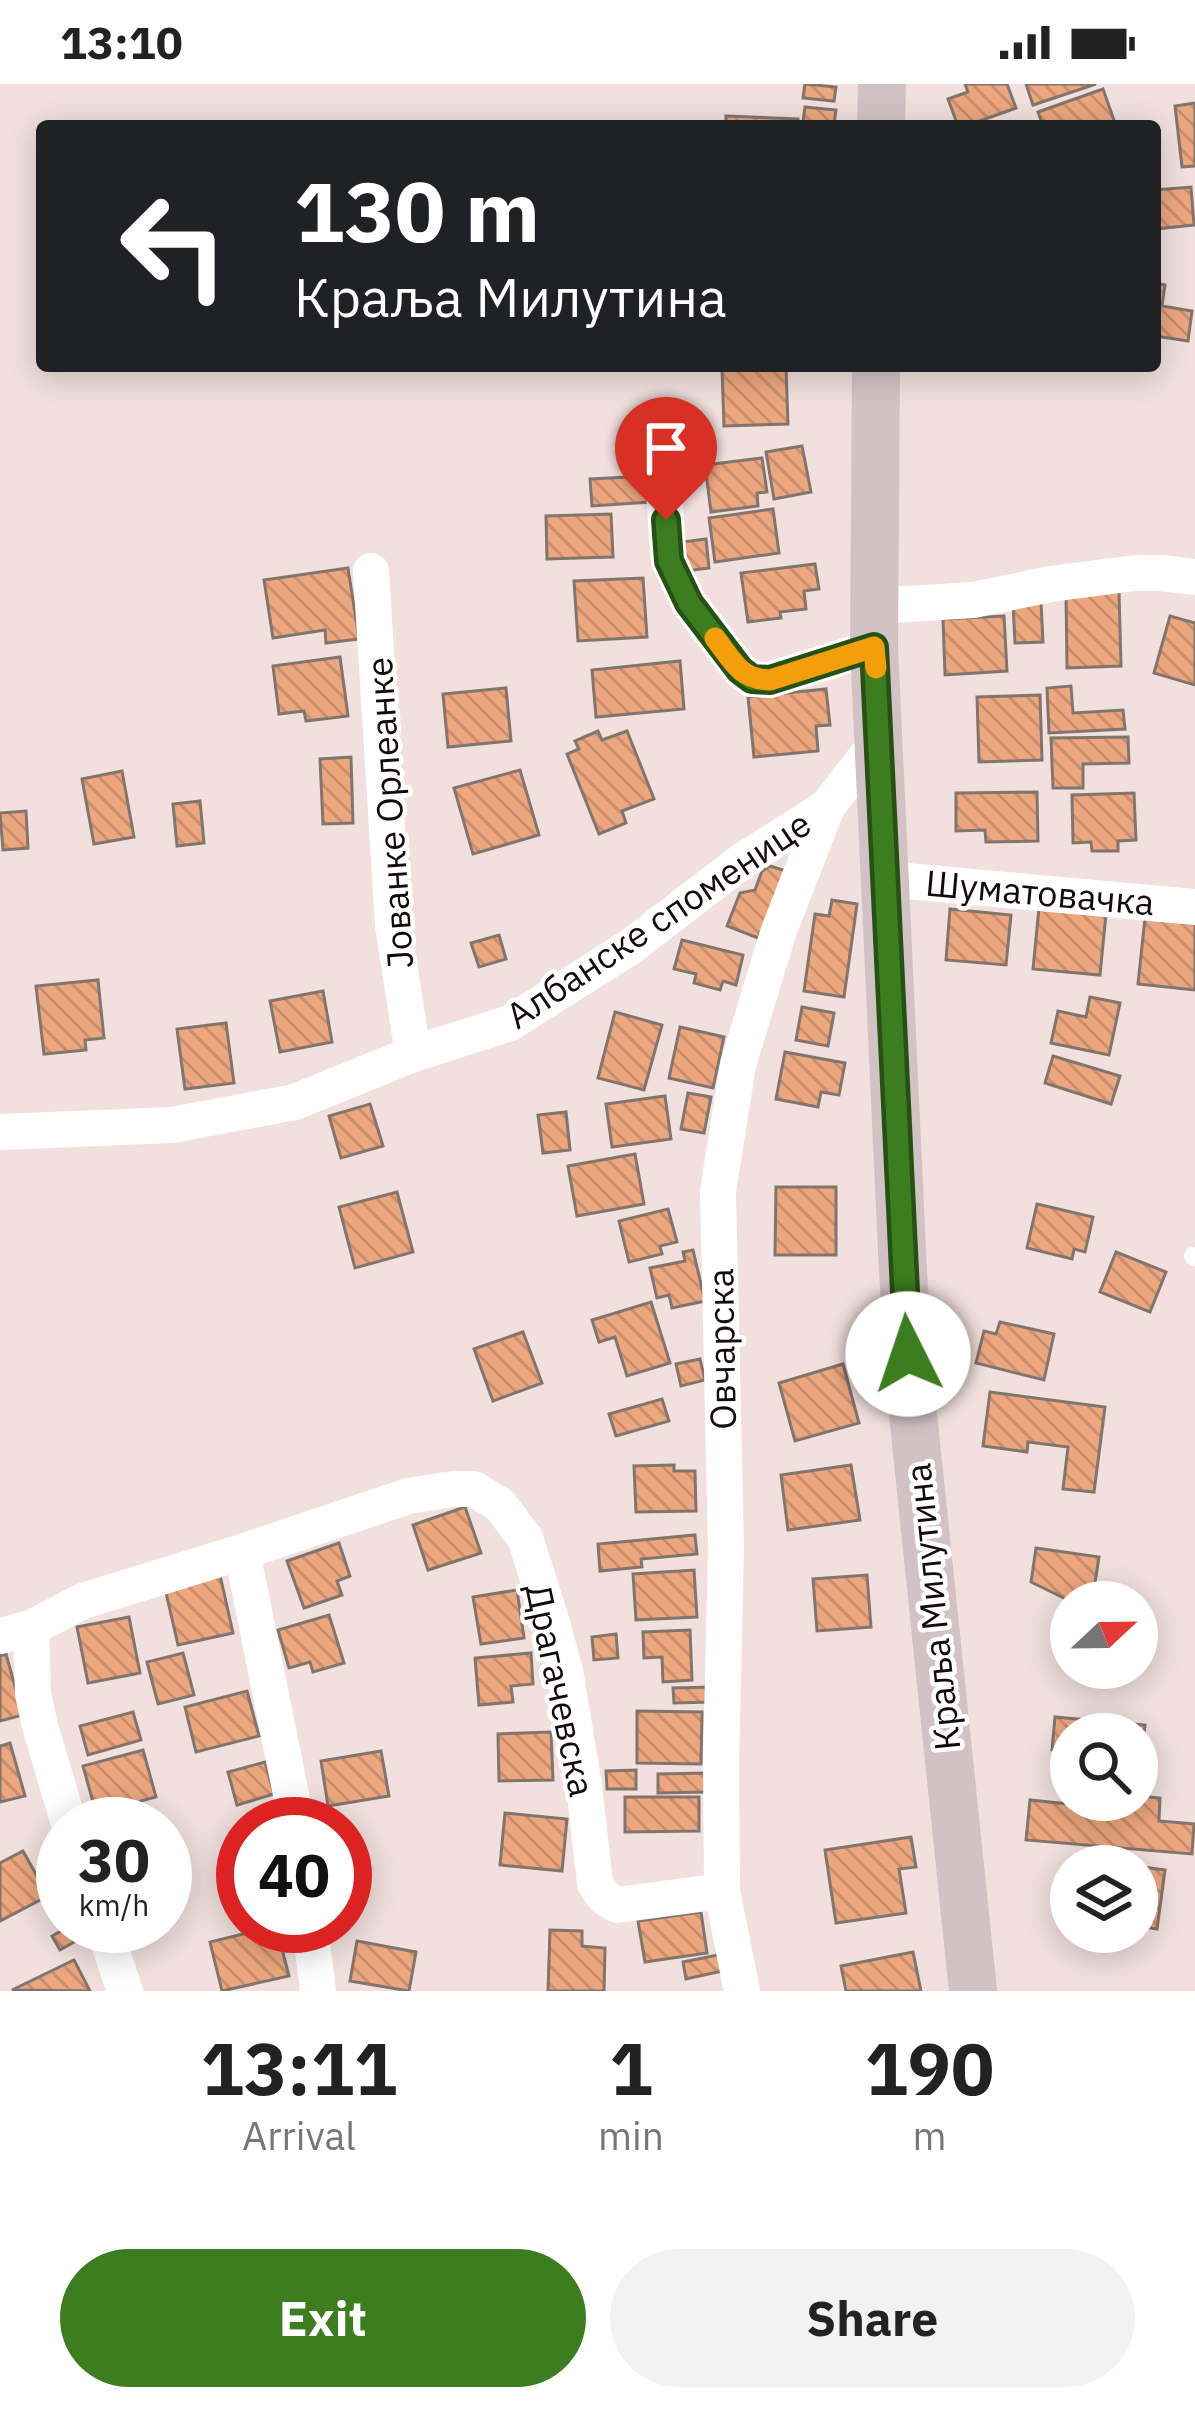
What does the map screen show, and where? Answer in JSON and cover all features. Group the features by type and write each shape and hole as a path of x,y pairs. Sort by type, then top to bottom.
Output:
{"street":[{"path":"880,120 882,84"},
{"name":"Краља Милутина","path":"876,372 875,627 911,1395 973,1991"},
{"path":"663,480 669,561 689,603 752,679 770,680 875,627 973,600 1135,573 1195,577"},
{"name":"Јованке Орлеанке","path":"371,572 393,925 412,1054"},
{"name":"Овчарска","path":"742,1991 722,1891 726,1549 718,1191 738,1065 778,933 827,806 879,740"},
{"name":"Албанске споменице","path":"0,1132 172,1125 295,1102 412,1054 510,1023 631,946 742,861 827,806"},
{"name":"Шуматовачка","path":"884,879 1195,907"},
{"name":"Драгачевска","path":"16,1632 83,1601 408,1496 474,1489 500,1505 524,1538 550,1616 565,1671 598,1891 618,1905 722,1891"},
{"path":"242,1552 292,1797"},
{"path":"16,1632 61,1797"},
{"path":"112,1953 124,1991"},
{"path":"313,1953 318,1991"}],"building":[{"path":"805,84 836,87 834,101 803,98"},
{"path":"965,84 1007,84 1016,108 983,120 956,120 948,99 968,92"},
{"path":"1026,84 1096,84 1033,105"},
{"path":"1103,89 1114,120 1041,120 1038,112"},
{"path":"1195,103 1195,166 1182,167 1175,106"},
{"path":"805,107 836,110 835,120 803,120"},
{"path":"726,116 798,119 798,120 726,120"},
{"path":"1191,187 1194,225 1161,228 1161,190"},
{"path":"1161,284 1165,285 1162,306 1192,311 1188,341 1161,337"},
{"path":"722,372 786,372 788,424 724,426"},
{"path":"802,446 811,492 774,499 766,452"},
{"path":"762,458 767,492 757,493 758,506 711,512 705,465"},
{"path":"648,476 650,502 592,506 590,479"},
{"path":"773,509 779,553 715,562 709,518"},
{"path":"611,514 613,557 547,559 546,516"},
{"path":"706,539 709,568 685,571 682,542"},
{"path":"815,564 819,589 804,591 806,609 748,622 741,573"},
{"path":"348,568 359,639 326,643 325,630 273,638 264,580"},
{"path":"643,578 647,637 578,641 574,581"},
{"path":"1119,591 1121,666 1067,668 1066,593"},
{"path":"1041,602 1043,642 1015,643 1013,603"},
{"path":"1004,616 1007,671 945,675 943,619"},
{"path":"1170,616 1195,623 1195,685 1154,673"},
{"path":"340,657 348,716 306,721 304,711 279,714 273,666"},
{"path":"680,661 684,709 596,717 592,670"},
{"path":"1071,686 1073,713 1123,710 1125,729 1049,733 1047,688"},
{"path":"506,688 511,741 448,747 443,694"},
{"path":"826,689 830,725 816,726 818,751 754,757 748,697"},
{"path":"1040,695 1042,760 979,762 977,697"},
{"path":"598,731 602,740 627,731 654,799 622,811 626,823 599,834 567,754 579,749 575,741"},
{"path":"1128,737 1129,763 1083,764 1083,788 1053,788 1051,738"},
{"path":"351,757 353,823 323,824 320,759"},
{"path":"520,770 539,835 473,854 454,788"},
{"path":"122,771 134,837 94,844 82,779"},
{"path":"1037,792 1038,841 986,842 985,830 956,831 956,793"},
{"path":"1134,793 1136,840 1118,841 1118,851 1092,851 1091,842 1073,843 1072,795"},
{"path":"200,801 204,843 177,846 173,804"},
{"path":"26,811 28,848 3,850 0,813"},
{"path":"770,866 786,871 758,938 727,926 740,893 755,890 762,871"},
{"path":"832,900 857,904 844,997 804,991 815,914 829,916"},
{"path":"1039,908 1106,914 1100,975 1033,969"},
{"path":"950,909 1011,915 1006,965 946,960"},
{"path":"1145,918 1195,924 1195,990 1138,984"},
{"path":"499,935 506,959 479,967 471,943"},
{"path":"682,940 743,955 736,985 723,981 720,990 694,983 696,974 674,969"},
{"path":"98,980 104,1038 85,1040 86,1050 44,1054 36,986"},
{"path":"323,991 332,1042 280,1052 270,1001"},
{"path":"1090,997 1120,1003 1109,1055 1051,1043 1058,1011 1086,1017"},
{"path":"802,1007 834,1013 828,1046 796,1040"},
{"path":"615,1012 662,1025 644,1090 598,1078"},
{"path":"226,1023 234,1083 185,1089 177,1029"},
{"path":"680,1027 724,1037 713,1088 669,1078"},
{"path":"785,1052 845,1063 839,1095 821,1092 818,1107 776,1099"},
{"path":"1053,1056 1120,1076 1111,1104 1045,1083"},
{"path":"688,1093 711,1097 704,1133 681,1129"},
{"path":"665,1096 671,1139 612,1147 606,1104"},
{"path":"370,1104 383,1146 341,1158 329,1116"},
{"path":"566,1112 570,1150 543,1153 538,1115"},
{"path":"635,1154 644,1204 577,1216 568,1166"},
{"path":"776,1187 836,1187 836,1255 775,1255"},
{"path":"397,1192 413,1252 355,1268 339,1207"},
{"path":"1037,1204 1093,1217 1085,1252 1074,1249 1072,1259 1027,1248"},
{"path":"668,1209 677,1242 660,1246 662,1254 629,1262 619,1221"},
{"path":"693,1250 705,1301 672,1308 669,1295 657,1298 650,1268 685,1261 683,1252"},
{"path":"1116,1252 1166,1272 1150,1312 1100,1292"},
{"path":"651,1302 670,1363 627,1376 615,1337 599,1342 592,1320"},
{"path":"1000,1322 1054,1334 1044,1380 976,1363 984,1331 996,1334"},
{"path":"523,1332 542,1383 493,1401 474,1349"},
{"path":"700,1359 705,1380 681,1386 676,1364"},
{"path":"843,1364 859,1423 795,1441 779,1383"},
{"path":"990,1392 1105,1407 1094,1492 1063,1489 1068,1447 1028,1442 1027,1452 983,1446"},
{"path":"662,1399 669,1421 616,1436 609,1414"},
{"path":"674,1465 674,1471 695,1471 696,1511 636,1512 634,1466"},
{"path":"851,1465 860,1520 788,1530 781,1475"},
{"path":"465,1507 481,1553 428,1570 413,1525"},
{"path":"695,1535 697,1554 641,1559 642,1567 600,1571 598,1544"},
{"path":"339,1543 350,1576 337,1581 342,1595 304,1608 287,1561"},
{"path":"1036,1548 1099,1557 1095,1581 1050,1581 1050,1591 1031,1582"},
{"path":"694,1570 697,1617 636,1620 633,1574"},
{"path":"220,1575 233,1633 178,1645 165,1588"},
{"path":"867,1575 871,1627 817,1631 813,1579"},
{"path":"517,1590 524,1638 481,1644 473,1597"},
{"path":"329,1615 344,1663 313,1672 310,1662 289,1668 278,1630"},
{"path":"129,1617 140,1673 88,1683 77,1627"},
{"path":"690,1630 692,1680 663,1682 662,1657 644,1658 643,1632"},
{"path":"616,1634 618,1658 594,1660 592,1637"},
{"path":"183,1653 194,1695 158,1704 147,1662"},
{"path":"531,1653 533,1684 511,1686 513,1702 479,1705 475,1658"},
{"path":"6,1654 23,1715 0,1721 0,1656"},
{"path":"711,1687 712,1702 674,1703 673,1688"},
{"path":"247,1691 259,1736 196,1752 185,1707"},
{"path":"637,1711 702,1712 701,1764 637,1763"},
{"path":"133,1712 141,1740 88,1755 80,1726"},
{"path":"551,1732 553,1780 499,1781 498,1734"},
{"path":"10,1743 25,1796 0,1802 0,1746"},
{"path":"143,1750 156,1797 92,1797 83,1766"},
{"path":"381,1751 389,1796 327,1797 321,1761"},
{"path":"265,1762 274,1794 235,1797 228,1772"},
{"path":"636,1770 636,1789 607,1789 606,1771"},
{"path":"707,1773 707,1792 658,1793 658,1774"},
{"path":"625,1797 699,1797 699,1831 625,1832"},
{"path":"1160,1798 1159,1821 1194,1824 1192,1854 1158,1851 1158,1845 1026,1840 1030,1800 1050,1802 1050,1821 1158,1821"},
{"path":"505,1813 567,1819 562,1871 500,1865"},
{"path":"911,1837 916,1867 899,1869 906,1913 836,1923 825,1850"},
{"path":"23,1851 36,1874 36,1902 0,1921 0,1863"},
{"path":"1158,1869 1165,1870 1158,1922"},
{"path":"701,1912 707,1953 645,1962 638,1921"},
{"path":"550,1930 582,1931 582,1946 605,1948 604,1991 548,1991"},
{"path":"216,1941 216,1953 283,1953 289,1976 222,1991 210,1942"},
{"path":"372,1944 416,1952 409,1991 350,1981 355,1953 372,1953"},
{"path":"913,1952 921,1991 846,1991 841,1966"},
{"path":"718,1955 722,1971 686,1979 683,1962"},
{"path":"74,1960 90,1991 12,1990"}],"slow traffic":[{"path":"715,638 752,679 770,680 874,647 876,668"}],"route":[{"path":"666,520 669,561 689,603 752,679 770,680 874,647 908,1354"}]}
